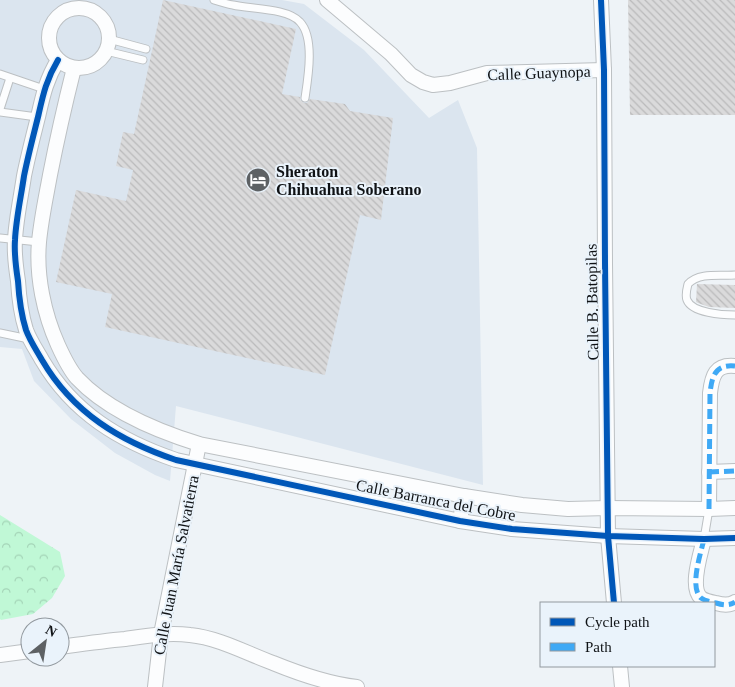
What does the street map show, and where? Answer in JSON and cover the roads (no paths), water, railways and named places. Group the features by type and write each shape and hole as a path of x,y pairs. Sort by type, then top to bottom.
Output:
{"street":[{"name":"Calle Guaynopa","path":"327,0 391,54 411,75 433,85 450,83 487,73 604,70"},
{"name":"Calle B. Batopilas","path":"601,0 604,70 608,536 614,602"},
{"path":"75,8 84,8 92,11 105,22 108,30 108,45 97,62 91,66 74,68 65,65 52,53 48,37 50,28 59,14 75,8"},
{"name":"Calle Barranca del Cobre","path":"58,60 44,89 29,148 19,207 15,240 20,303 26,330 52,376 65,393 108,429 156,453 195,464 460,522 512,529 608,536 735,538"},
{"name":"Calle Barranca del Cobre","path":"74,68 58,131 45,198 39,242 39,268 42,291 46,314 53,334 76,377 120,411 144,424 199,444 464,496 545,508 735,508"},
{"path":"709,509 710,393 712,380 715,372 721,367 735,366"},
{"path":"81,408 93,392"},
{"name":"Calle Juan María Salvatierra","path":"155,687 161,634 199,444"},
{"path":"709,472 735,471"},
{"path":"460,522 464,496"},
{"path":"704,539 695,587 701,598 711,602"},
{"path":"715,603 731,605 735,602"},
{"path":"70,646 161,634 190,634 212,639 315,679 357,687"},
{"path":"0,655 20,652"},
{"path":"620,667 622,687"}],"lane":[{"path":"214,0 233,5 281,12 300,21 308,38 309,50 304,98"},
{"path":"108,45 146,49"},
{"path":"108,45 143,60"},
{"path":"0,74 44,89"},
{"path":"10,78 0,110 38,117"},
{"path":"0,238 39,242"},
{"path":"735,275 696,278 688,284 686,293 687,300 698,309 711,313 735,315"},
{"path":"0,333 30,339"},
{"path":"704,539 709,509"}],"place":[{"name":"Sheraton Chihuahua Soberano","path":"258,180"}]}
